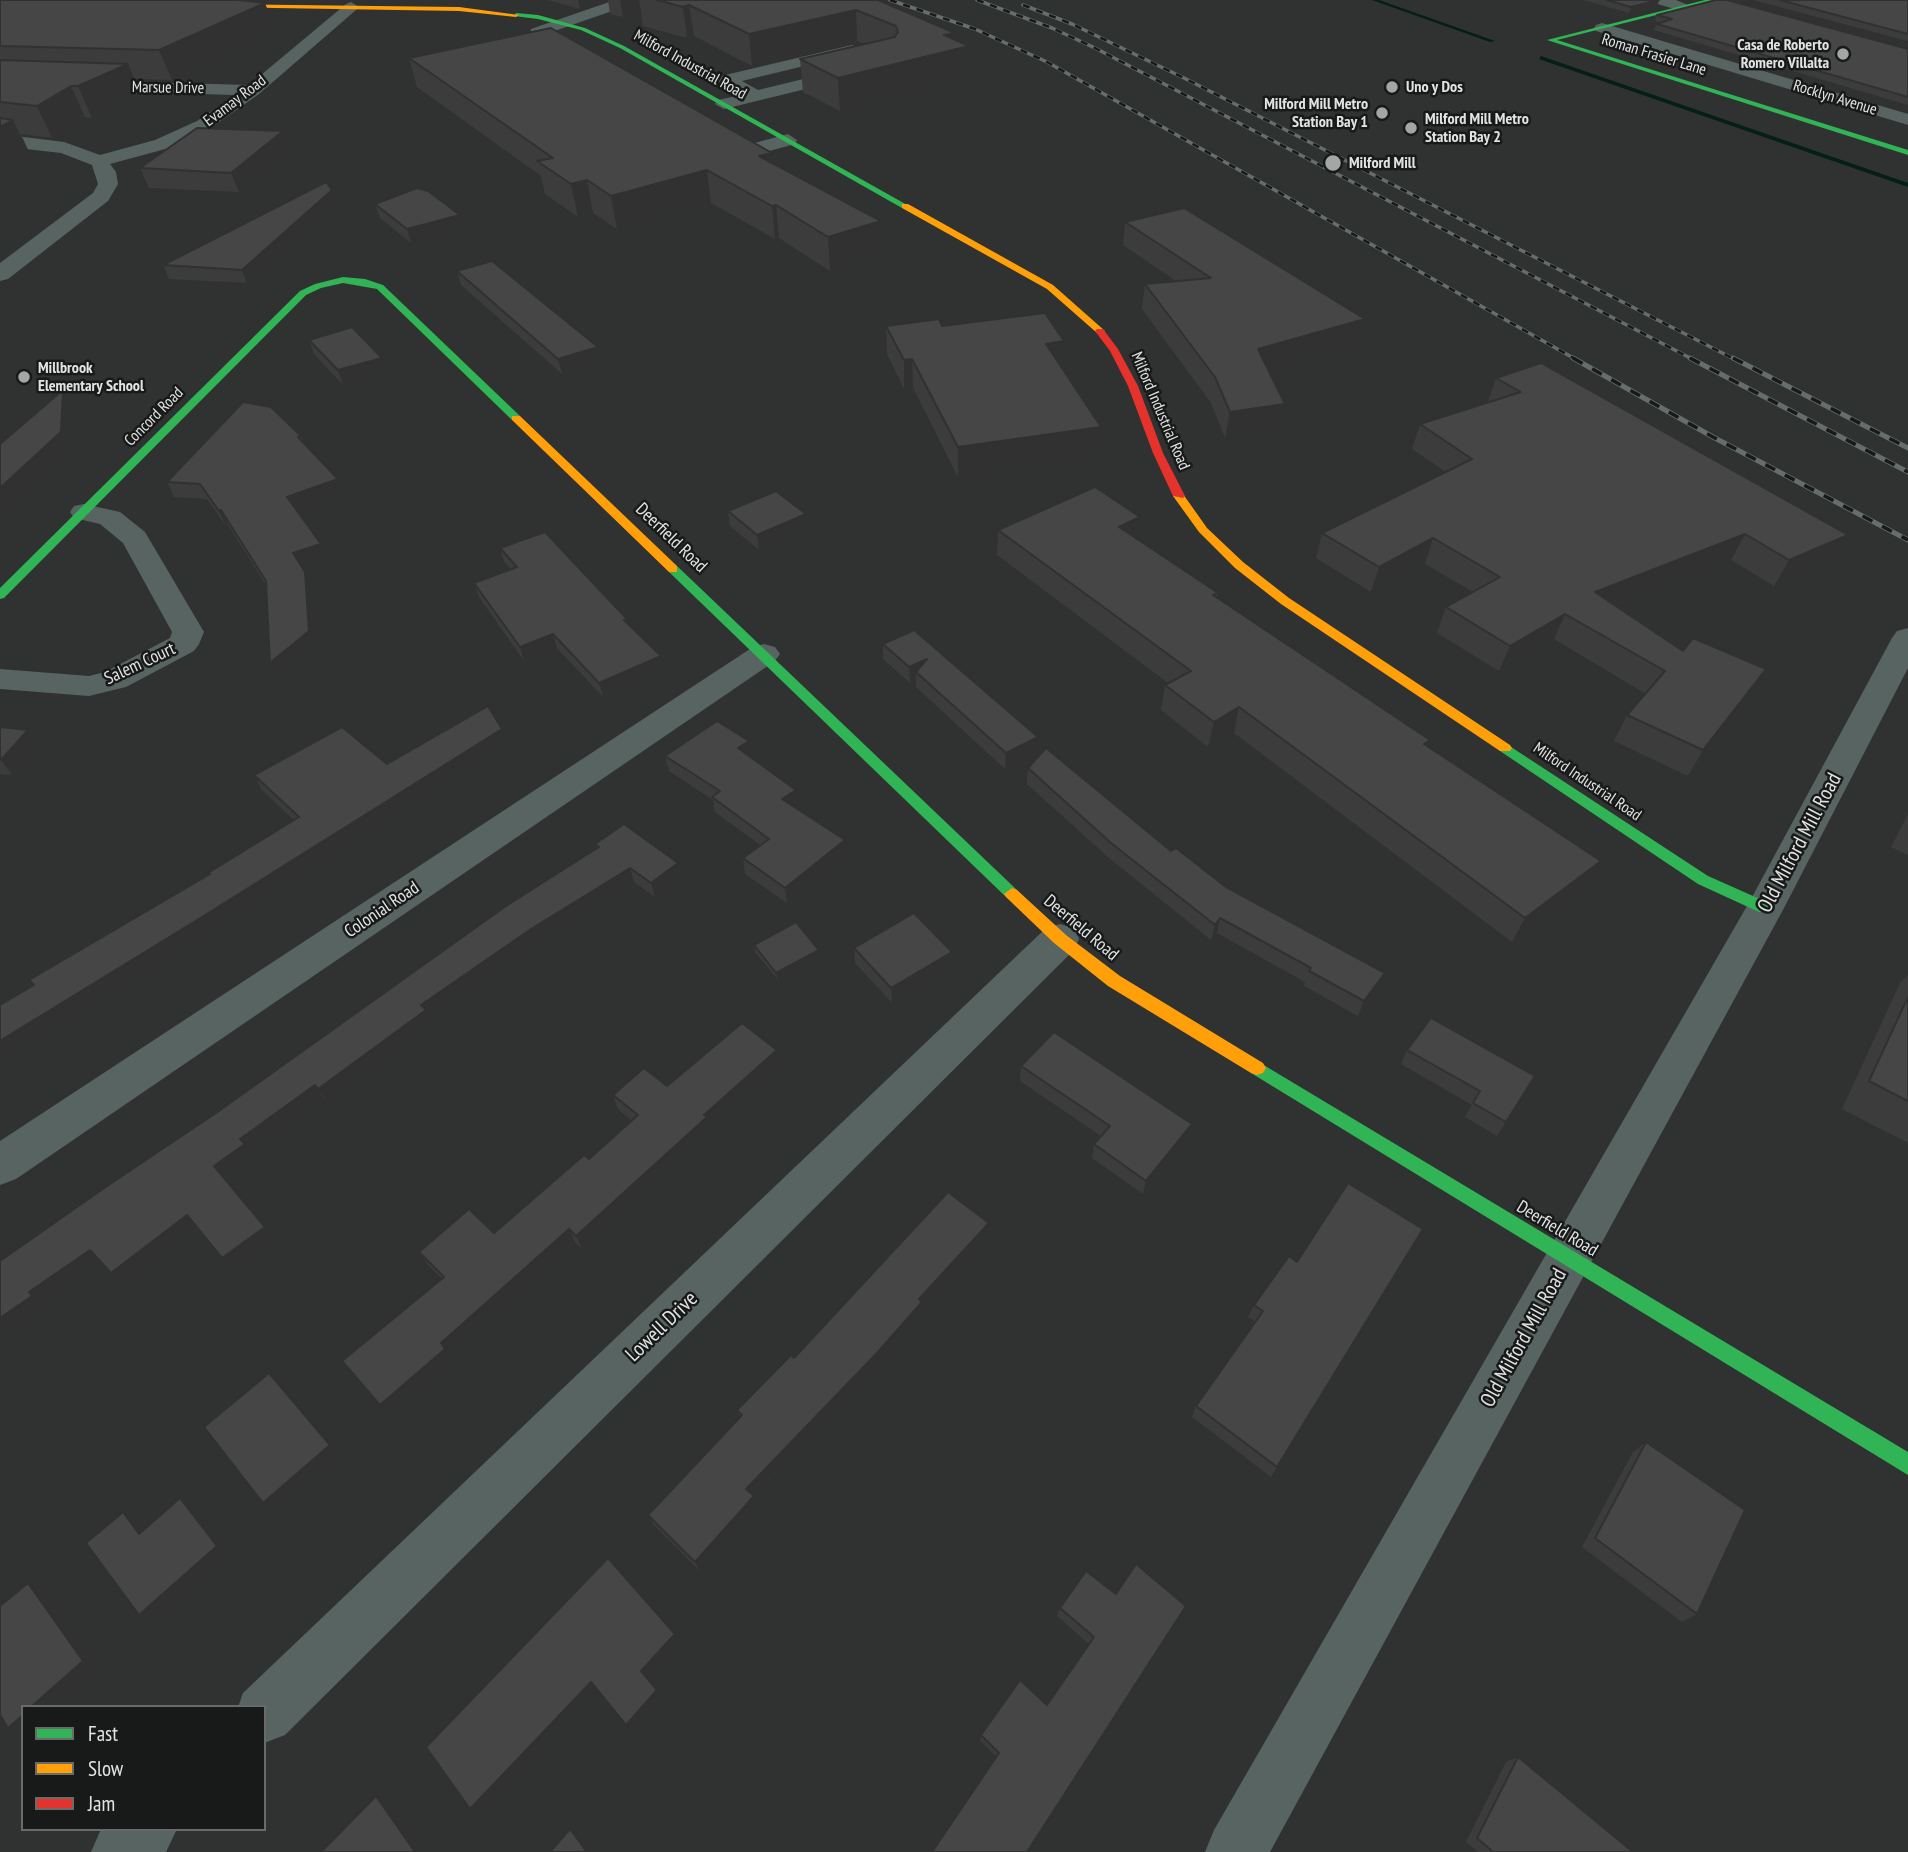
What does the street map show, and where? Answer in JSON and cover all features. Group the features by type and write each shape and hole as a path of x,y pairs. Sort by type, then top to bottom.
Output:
{"street":[{"path":"592,62 536,35 562,22 630,0"},
{"path":"1659,0 1685,7"},
{"path":"1602,28 1713,0"},
{"name":"Milford Industrial Road","path":"201,5 481,10 562,22 606,38 1051,287 1094,323 1115,351 1133,386 1158,453 1177,494 1203,530 1242,568 1285,601 1703,880 1765,908"},
{"name":"Evamay Road","path":"99,161 182,137 204,125 253,90 351,7"},
{"path":"585,15 611,22"},
{"name":"Roman Frasier Lane","path":"1602,28 1550,40 1908,153"},
{"name":"Rocklyn Avenue","path":"1602,28 1908,120"},
{"path":"724,104 756,96 872,60 858,49 727,80 756,96"},
{"name":"Marsue Drive","path":"0,83 253,90"},
{"path":"698,124 744,152 788,140"},
{"path":"0,140 64,148 99,161 106,172 108,184 101,197 0,274"},
{"name":"Concord Road","path":"0,595 303,293 343,280"},
{"name":"Deerfield Road","path":"343,280 365,282 389,293 1060,939 1114,981 1908,1464"},
{"name":"Salem Court","path":"0,679 89,686 114,680 183,644 188,632 135,538 110,518 84,512"},
{"name":"Old Milford Mill Road","path":"1236,1852 1765,908 1908,638"},
{"name":"Colonial Road","path":"0,1166 764,654"},
{"name":"Lowell Drive","path":"266,1712 1060,939"},
{"path":"122,1852 144,1831"}],"building":[{"path":"0,0 238,0 265,3 159,50 0,46"},
{"path":"657,0 878,0 955,33 944,35 969,46 838,78 800,59 895,37 898,32 896,26 856,10 749,34 689,5 683,7"},
{"path":"1607,0 1659,0 1631,7"},
{"path":"1716,0 1727,0 1908,49 1908,97 1657,24 1672,19 1657,15"},
{"path":"1780,0 1908,0 1908,34"},
{"path":"551,28 772,153 759,156 881,221 828,237 776,205 772,206 707,170 611,196 587,180 571,184 537,161 553,158 409,58"},
{"path":"0,60 128,64 78,86 71,86 37,106 0,102"},
{"path":"0,118 13,120 0,127"},
{"path":"197,128 283,131 231,173 140,168"},
{"path":"326,182 332,190 242,270 163,265"},
{"path":"417,188 428,191 460,215 407,229 375,204"},
{"path":"1184,208 1365,319 1258,349 1285,404 1230,412 1215,377 1145,284 1211,278 1125,222"},
{"path":"492,261 598,347 558,359 457,271"},
{"path":"1045,313 1064,341 1046,344 1101,427 958,447 912,359 904,360 886,326 939,319 942,326"},
{"path":"352,327 382,358 338,370 309,340"},
{"path":"1541,363 1848,535 1789,560 1745,534 1595,592 1683,651 1693,638 1766,669 1703,750 1627,715 1665,671 1565,614 1510,646 1446,607 1500,577 1433,538 1379,567 1322,533 1472,459 1420,424 1521,392 1496,378"},
{"path":"63,390 61,432 0,488 0,444"},
{"path":"243,402 271,407 301,436 298,437 338,479 287,497 321,544 293,553 305,572 309,631 270,663 266,581 221,510 219,511 200,484 167,482"},
{"path":"1095,487 1140,517 1119,527 1218,593 1213,595 1430,740 1424,744 1601,861 1525,918 1239,707 1214,722 1165,685 1191,671 998,530"},
{"path":"776,491 806,514 757,535 728,511"},
{"path":"545,532 627,619 624,620 661,656 599,683 553,634 520,647 474,583 517,567 500,548"},
{"path":"914,630 1038,737 1006,753 916,672 927,659 909,667 883,644"},
{"path":"488,706 502,729 0,1041 0,1005 34,985 29,980 210,874 208,873 299,817 254,775 342,727 387,764"},
{"path":"717,721 749,741 738,748 796,790 782,799 845,840 785,888 743,858 769,839 712,797 720,791 665,756"},
{"path":"0,727 28,730 1,760 0,760"},
{"path":"1046,748 1171,851 1176,848 1226,887 1385,973 1364,1001 1309,971 1311,968 1220,918 1215,925 1111,843 1028,768"},
{"path":"624,824 678,863 651,883 630,868 531,929 421,1005 426,1010 318,1089 315,1085 240,1139 245,1144 214,1166 265,1227 222,1258 187,1215 111,1273 90,1250 29,1292 32,1296 0,1318 0,1261 216,1113 506,906 599,847 595,844"},
{"path":"914,913 952,952 891,988 854,948"},
{"path":"796,922 819,950 776,973 754,945"},
{"path":"1908,997 1908,1101 1869,1081"},
{"path":"1431,1018 1535,1076 1506,1122 1473,1103 1480,1091 1407,1050"},
{"path":"742,1023 777,1050 576,1236 569,1229 441,1343 445,1349 380,1405 342,1361 444,1277 419,1252 469,1209 494,1233 584,1155 589,1159 638,1115 613,1095 644,1068 667,1086"},
{"path":"1054,1032 1192,1124 1146,1181 1094,1144 1110,1126 1021,1066"},
{"path":"1348,1183 1423,1229 1277,1467 1196,1406 1263,1311 1254,1305 1289,1256 1297,1262"},
{"path":"948,1192 989,1223 919,1299 922,1302 877,1353 746,1489 754,1496 695,1562 648,1515 742,1415 737,1410 791,1355 794,1358"},
{"path":"269,1373 330,1445 263,1503 204,1427"},
{"path":"1646,1442 1745,1510 1697,1614 1595,1538"},
{"path":"180,1498 217,1546 139,1615 86,1543 123,1512 139,1534"},
{"path":"608,1558 675,1634 641,1671 657,1690 626,1725 591,1682 470,1809 426,1747"},
{"path":"1136,1564 1186,1606 1027,1852 932,1852 999,1753 981,1735 1020,1680 1047,1705 1094,1637 1060,1608 1086,1571 1116,1594"},
{"path":"28,1583 83,1661 33,1705 21,1705 21,1717 8,1728 0,1715 0,1606"},
{"path":"1518,1757 1633,1852 1493,1852 1477,1838"},
{"path":"376,1796 415,1852 321,1852"},
{"path":"570,1829 587,1852 550,1852"}],"waterway":[{"path":"1374,0 1492,41"},
{"path":"1541,58 1908,185"}],"railway":[{"path":"890,0 975,29 1047,62 1577,360"},
{"path":"977,0 1052,28 1095,48 1694,360"},
{"path":"1023,5 1072,24 1186,79 1736,360"},
{"path":"1573,358 1713,437 1908,540"},
{"path":"1690,358 1908,472"},
{"path":"1733,358 1908,448"}],"traffic: fast":[{"path":"1550,40 1713,0"},
{"path":"516,15 538,17 583,29 622,47 905,206"},
{"path":"1550,40 1908,153"},
{"path":"0,595 303,293 318,286 343,280 365,282 380,287 516,418"},
{"path":"673,569 1012,894"},
{"path":"1505,748 1703,880 1765,908"},
{"path":"1257,1068 1908,1464"}],"traffic: slow":[{"path":"213,5 459,9 516,15"},
{"path":"905,206 1050,287 1100,331"},
{"path":"516,418 673,569"},
{"path":"1179,496 1203,530 1239,565 1285,601 1505,748"},
{"path":"1012,894 1060,939 1114,981 1257,1068"}],"traffic: jam":[{"path":"1100,331 1115,351 1133,386 1158,453 1179,496"}],"place":[{"name":"Casa de Roberto Romero Villalta","path":"1843,54"},
{"name":"Uno y Dos","path":"1392,87"},
{"name":"Milford Mill Metro Station Bay 1","path":"1382,113"},
{"name":"Milford Mill Metro Station Bay 2","path":"1411,128"},
{"name":"Milford Mill","path":"1333,163"},
{"name":"Millbrook Elementary School","path":"24,377"}]}
